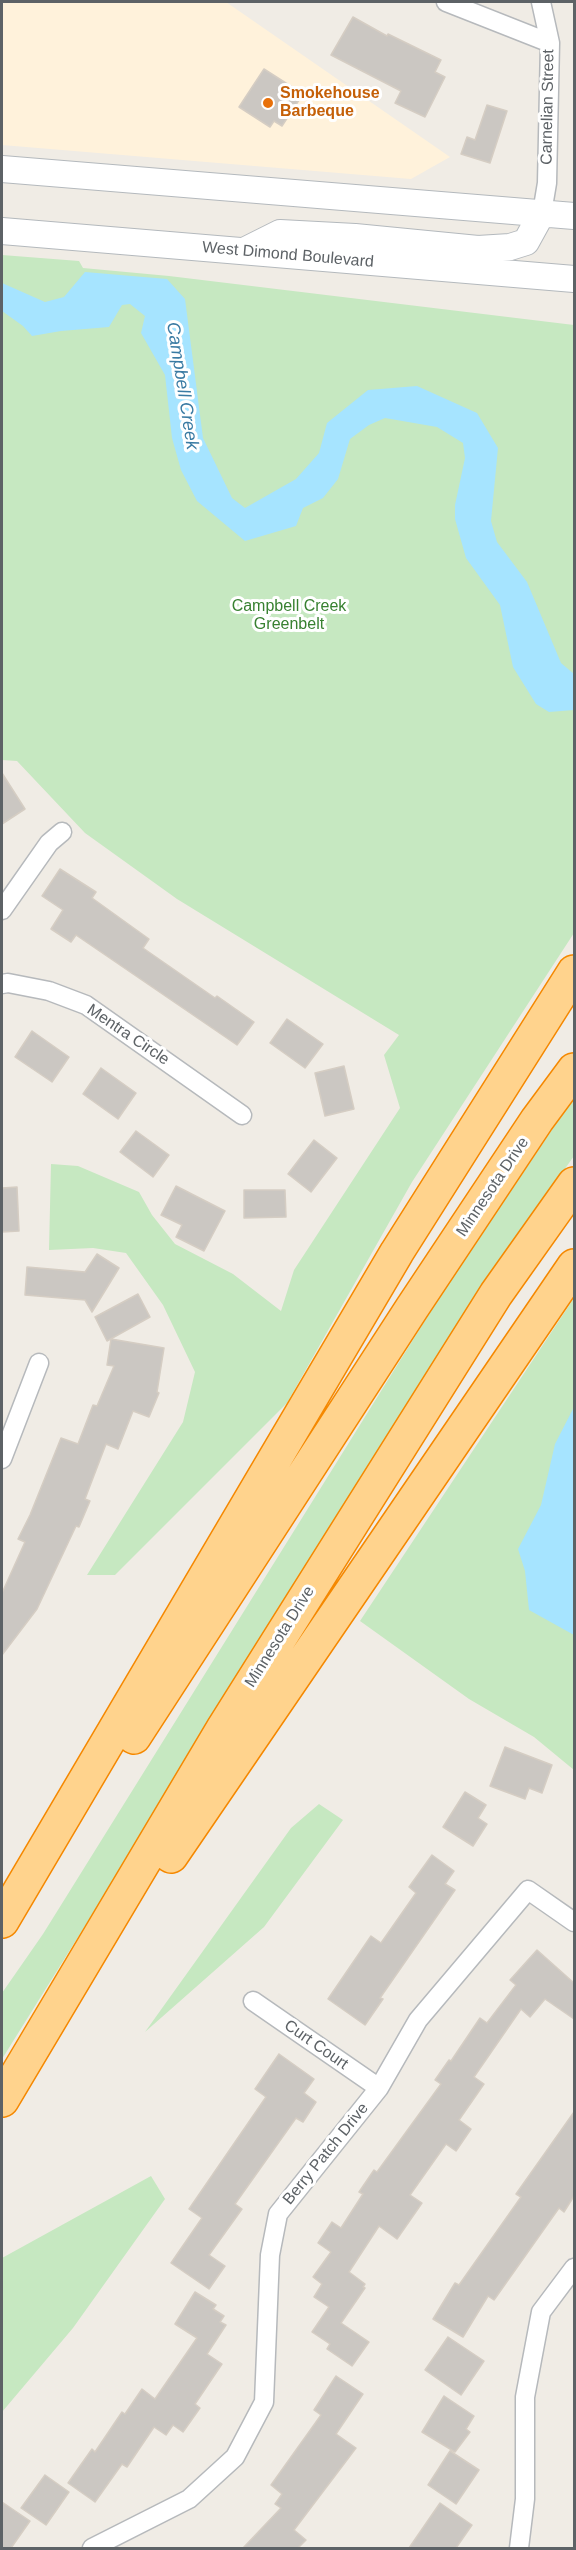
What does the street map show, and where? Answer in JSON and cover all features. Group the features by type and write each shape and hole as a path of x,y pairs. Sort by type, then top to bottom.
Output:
{"highway":[{"path":"2,1921 397,1251 574,972"},
{"name":"Minnesota Drive","path":"2,1940 412,1308 537,1120 574,1070"},
{"name":"Minnesota Drive","path":"8,2091 224,1726 496,1294 574,1184"},
{"path":"8,2091 574,1266"}],"main road":[{"path":"2,169 574,216"},
{"path":"243,251 280,233 355,237 478,249 510,247 526,242 542,213"},
{"name":"West Dimond Boulevard","path":"2,231 574,279"}],"street":[{"path":"447,2 550,42"},
{"name":"Carnelian Street","path":"541,2 550,42 547,183 542,213"},
{"path":"2,909 49,843 62,832"},
{"name":"Mentra Circle","path":"2,984 8,983 49,991 86,1005 242,1115"},
{"path":"2,1459 39,1364"},
{"name":"Berry Patch Drive","path":"92,2548 189,2499 235,2457 264,2402 270,2255 278,2214 380,2088 418,2020 528,1890 574,1922"},
{"name":"Curt Court","path":"253,2001 380,2088"},
{"path":"519,2548 525,2499 525,2397 541,2312 574,2268"}],"shaded area":[{"path":"2,2 226,2 450,157 411,179 2,145"}],"green space":[{"name":"Campbell Creek Greenbelt","path":"2,255 79,261 83,268 169,276 574,325 574,933 412,1182 287,1403 115,1575 87,1575 183,1422 195,1372 163,1305 126,1253 93,1248 49,1250 51,1164 78,1166 139,1192 152,1215 175,1244 233,1274 281,1311 294,1270 400,1108 384,1055 399,1035 177,899 85,833 17,761 2,760"},
{"path":"574,1097 574,1156 500,1260 2,2059 2,1993 43,1934 439,1298"},
{"path":"574,1298 574,1770 534,1737 469,1699 360,1621"},
{"path":"319,1804 343,1820 264,1927 145,2032 291,1828"},
{"path":"151,2176 165,2199 73,2328 2,2412 2,2258"}],"water":[{"name":"Campbell Creek","path":"85,272 167,279 185,299 203,438 232,498 245,508 296,479 319,453 327,423 368,390 417,386 477,413 498,448 491,521 497,542 527,582 561,663 574,674 574,710 549,712 536,704 513,667 500,605 466,558 455,519 455,505 465,458 463,443 437,427 385,418 369,425 350,439 338,479 323,498 303,508 296,526 245,541 197,501 181,470 172,438 165,375 141,333 145,316 130,304 122,305 109,327 32,336 23,326 2,311 2,283 45,302 64,297"},
{"path":"574,1407 574,1635 529,1610 525,1571 518,1549 541,1505 555,1444"}],"building":[{"path":"353,17 387,36 388,34 441,60 435,72 445,77 425,117 395,103 401,91 331,55"},
{"path":"264,69 303,94 282,126 274,121 270,127 239,107"},
{"path":"487,105 507,111 490,163 461,154 467,137 475,140"},
{"path":"2,773 25,809 2,824"},
{"path":"60,869 96,892 92,898 149,939 143,948 254,1022 237,1045 76,935 71,942 51,929 63,910 42,896"},
{"path":"287,1019 323,1044 305,1068 270,1043"},
{"path":"32,1031 69,1057 52,1082 15,1057"},
{"path":"344,1066 354,1109 325,1116 315,1073"},
{"path":"101,1068 136,1093 118,1119 83,1094"},
{"path":"136,1131 169,1155 153,1177 120,1152"},
{"path":"314,1140 337,1158 311,1192 288,1174"},
{"path":"176,1186 225,1211 204,1251 176,1237 182,1225 161,1215"},
{"path":"17,1187 19,1231 2,1232 2,1188"},
{"path":"244,1190 285,1190 286,1217 244,1218"},
{"path":"97,1254 119,1268 92,1312 85,1300 25,1295 27,1267 85,1272"},
{"path":"138,1294 150,1317 107,1341 95,1317"},
{"path":"111,1339 164,1348 157,1392 159,1393 149,1417 133,1411 118,1449 106,1444 85,1499 90,1501 79,1527 76,1526 37,1609 2,1655 2,1593 25,1542 18,1539 61,1438 78,1444 93,1405 97,1406 114,1366 107,1365"},
{"path":"505,1747 552,1765 542,1793 529,1788 525,1799 490,1786"},
{"path":"465,1792 486,1805 478,1818 487,1824 473,1846 443,1827"},
{"path":"432,1855 454,1871 445,1884 455,1890 380,1998 383,1999 365,2025 328,1999 371,1936 381,1943 416,1893 409,1887"},
{"path":"537,1950 574,1983 574,2019 545,1999 530,2017 521,2009 474,2077 484,2084 459,2120 471,2129 456,2151 446,2144 410,2195 422,2203 397,2239 379,2226 349,2272 365,2284 363,2287 365,2288 341,2323 369,2342 352,2366 327,2349 330,2344 312,2332 329,2307 314,2297 322,2284 313,2277 331,2252 318,2243 332,2222 341,2228 363,2194 359,2192 374,2170 377,2172 441,2084 435,2080 449,2060 451,2061 480,2018 487,2023 516,1985 510,1980"},
{"path":"279,2054 314,2079 304,2093 316,2102 303,2122 296,2118 235,2204 242,2209 209,2255 225,2266 209,2289 171,2263 202,2218 189,2209 266,2097 255,2089"},
{"path":"574,2112 574,2196 564,2212 559,2208 494,2300 488,2296 463,2337 433,2319 455,2283 459,2285 521,2197 516,2194"},
{"path":"195,2292 216,2305 213,2309 224,2316 220,2322 226,2325 207,2354 222,2364 195,2404 200,2408 183,2432 173,2425 166,2435 154,2427 127,2467 122,2464 95,2502 68,2483 92,2449 95,2452 122,2412 125,2414 142,2389 155,2399 197,2338 175,2324"},
{"path":"448,2337 484,2361 461,2395 425,2370"},
{"path":"336,2376 363,2394 336,2434 356,2448 294,2530 306,2540 298,2548 243,2548 281,2508 275,2504 282,2494 271,2485 321,2415 314,2410"},
{"path":"444,2396 474,2416 466,2429 470,2432 455,2452 422,2432"},
{"path":"450,2451 479,2470 456,2504 428,2485"},
{"path":"45,2475 69,2492 46,2525 21,2508"},
{"path":"2,2502 30,2521 11,2548 2,2548"},
{"path":"440,2503 472,2525 456,2548 409,2548"}],"place":[{"name":"Smokehouse Barbeque","path":"268,103"}]}
